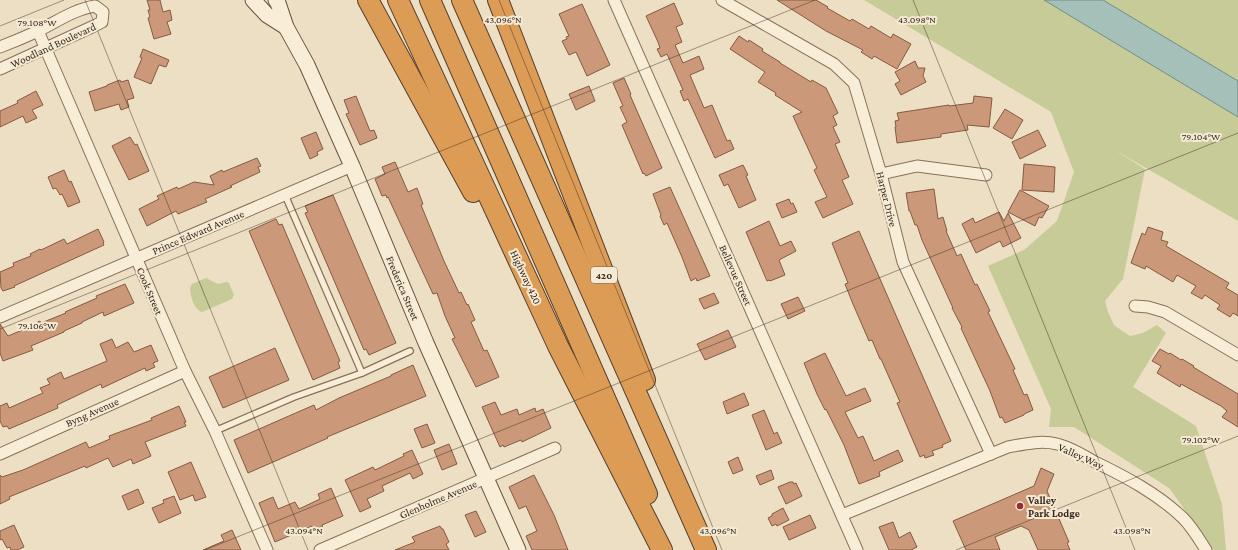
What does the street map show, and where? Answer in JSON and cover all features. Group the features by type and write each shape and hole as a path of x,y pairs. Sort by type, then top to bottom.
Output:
{"highway":[{"path":"368,0 558,346"},
{"name":"Highway 420","path":"398,0 558,346 662,550"},
{"path":"430,0 672,550"},
{"path":"462,0 706,550"},
{"name":"420","path":"498,0 710,550"}],"street":[{"name":"Frederica Street","path":"253,0 267,15 286,27"},
{"name":"Frederica Street","path":"276,0 286,27 307,65 352,166 426,344 518,550"},
{"name":"Bellevue Street","path":"614,0 857,550"},
{"name":"Harper Drive","path":"722,0 834,64 854,83 881,174 903,262 990,454"},
{"name":"Woodland Boulevard","path":"0,47 38,31 87,7 95,6 103,12 102,22 46,50 0,69"},
{"name":"Cook Street","path":"38,31 185,371 215,431 267,550"},
{"name":"Prince Edward Avenue","path":"0,317 352,166"},
{"path":"881,174 917,166 986,175"},
{"path":"1135,306 1148,307 1165,312 1238,355"},
{"name":"Byng Avenue","path":"0,454 185,371"},
{"name":"Valley Way","path":"842,516 1008,447 1042,442 1057,444 1076,452 1121,475 1169,505 1184,519 1206,550"},
{"name":"Glenholme Avenue","path":"320,550 555,448"}],"lane":[{"path":"285,196 362,373"},
{"path":"215,431 294,397 362,373 410,351"}],"green space":[{"path":"864,0 1044,0 1238,117 1238,221 1113,149 1145,169 1123,279 1105,301 1114,325 1130,336 1143,333 1157,325 1166,333 1133,387 1196,426 1222,504 1226,550 1214,550 1169,488 1074,427 1049,427 1051,409 988,266 1024,250 1057,221 1074,172 1051,112"},
{"path":"1102,0 1238,0 1238,82"},
{"path":"206,278 218,284 226,282 229,283 234,295 232,299 202,312 199,311 195,305 190,288 192,284"}],"water":[{"path":"1044,0 1103,0 1238,81 1238,117"}],"building":[{"path":"147,0 160,0 163,12 170,10 172,20 167,22 171,34 154,39 148,18 150,17 148,10 150,10"},
{"path":"777,0 816,0 850,21 852,19 869,29 871,26 891,38 893,34 911,44 897,69 874,56 872,59 861,52 863,50 826,31"},
{"path":"674,3 683,24 676,27 682,42 675,45 683,63 699,56 704,69 690,75 704,108 712,105 727,141 730,140 734,149 715,158 688,99 684,101 680,91 683,90 667,54 661,57 657,49 660,48 658,42 646,16"},
{"path":"582,4 610,65 587,76 576,52 569,55 562,41 567,39 566,37 569,36 559,14"},
{"path":"739,36 748,42 749,40 763,49 762,51 811,82 812,80 826,88 838,113 833,116 837,125 833,127 840,142 835,144 849,177 842,180 853,204 823,218 815,202 827,197 814,170 817,168 793,116 802,112 758,82 765,72 730,49"},
{"path":"143,49 169,60 166,67 159,65 151,84 134,77 142,58 140,57"},
{"path":"915,61 918,68 925,68 923,76 926,82 901,95 895,84 900,81 895,72"},
{"path":"624,78 662,168 646,176 644,173 643,174 622,125 627,122 620,107 623,106 613,83"},
{"path":"120,80 121,82 128,80 134,98 127,100 129,107 121,110 119,104 95,111 89,92"},
{"path":"589,86 595,101 576,110 569,94"},
{"path":"36,91 43,105 32,110 37,118 26,123 23,116 0,127 0,111 18,103 17,101"},
{"path":"356,96 370,131 374,130 377,138 360,145 346,114 349,113 344,100"},
{"path":"974,96 992,98 989,127 967,125 968,130 941,134 941,137 897,143 895,121 899,120 897,113 973,103"},
{"path":"1005,109 1023,120 1012,139 993,128"},
{"path":"1038,130 1046,146 1020,159 1012,142"},
{"path":"316,132 323,149 317,152 318,155 310,159 301,138"},
{"path":"130,137 135,145 137,144 149,171 129,180 112,146"},
{"path":"257,158 261,166 258,167 260,172 205,199 207,202 178,214 176,211 147,226 139,209 159,199 157,196 177,187 178,189 194,182 214,185 210,176 222,170 223,172"},
{"path":"395,162 408,192 417,188 423,204 421,205 444,261 459,293 461,292 467,305 468,304 475,320 471,322 484,351 487,350 499,377 476,387 452,339 455,338 437,293 433,294 388,197 387,198 386,195 382,196 375,179 385,174 382,167"},
{"path":"1024,164 1055,167 1054,192 1022,190"},
{"path":"743,165 748,175 746,176 756,200 739,208 728,184 724,186 719,175"},
{"path":"64,170 69,182 71,181 80,202 68,207 62,194 60,195 56,188 53,189 48,177"},
{"path":"670,187 710,276 697,281 696,278 691,281 667,223 664,225 660,216 661,215 653,194"},
{"path":"934,189 938,219 943,217 946,231 957,256 961,254 975,285 977,284 990,311 988,312 1015,369 1013,370 1024,395 1027,394 1033,410 1005,423 1002,417 1000,418 990,391 961,328 962,327 922,240 917,225 915,225 909,211 906,193"},
{"path":"1020,190 1049,206 1042,218 1039,217 1035,226 1008,212"},
{"path":"333,195 396,343 369,355 366,349 364,350 305,213 308,212 305,206"},
{"path":"789,199 791,204 793,203 797,212 782,218 776,204"},
{"path":"999,212 1004,221 1008,213 1021,238 1003,247 1000,241 976,253 962,224 973,218 975,223"},
{"path":"276,219 279,225 282,224 340,361 338,362 340,368 313,380 249,231"},
{"path":"769,221 780,246 791,241 796,251 779,260 785,275 767,281 746,232"},
{"path":"1148,227 1163,232 1161,240 1168,242 1166,246 1229,283 1226,288 1238,295 1238,316 1233,313 1230,317 1217,309 1220,305 1205,295 1202,299 1191,293 1196,286 1177,275 1173,282 1146,266 1145,269 1131,263 1142,233 1145,235"},
{"path":"98,229 104,245 14,286 15,287 3,291 1,288 0,272 14,266 13,263 31,256 30,254 64,239 67,244"},
{"path":"859,231 951,441 942,445 943,447 932,451 934,455 925,458 924,455 920,457 897,403 900,402 872,340 869,341 845,284 848,283 832,243"},
{"path":"125,284 134,303 104,316 103,312 64,332 31,346 33,350 3,361 0,353 0,324 8,336 40,321 41,323 66,313 65,312 97,298 96,296"},
{"path":"714,293 719,303 704,309 699,299"},
{"path":"798,297 805,311 788,319 781,304"},
{"path":"728,330 736,347 705,360 697,344"},
{"path":"112,339 116,348 128,342 134,352 151,345 158,361 153,363 155,367 146,371 145,368 102,388 101,384 57,405 58,408 9,429 7,426 3,427 0,421 0,406 7,403 9,408 43,393 40,388 50,384 47,379 61,372 64,379 107,361 100,344"},
{"path":"275,348 289,380 223,408 209,377"},
{"path":"1160,349 1181,360 1182,359 1238,394 1238,427 1222,417 1227,411 1221,406 1181,384 1180,387 1157,373 1161,366 1152,361"},
{"path":"825,353 846,396 865,388 871,401 845,412 858,438 863,436 874,461 898,450 903,461 879,472 880,476 859,484 844,445 817,394 804,363"},
{"path":"413,365 426,396 327,437 328,438 248,473 234,440 314,405 316,410 339,398"},
{"path":"744,393 749,405 727,414 723,402"},
{"path":"495,402 501,415 517,409 519,415 535,408 536,412 543,409 551,428 522,442 521,440 504,447 503,445 500,447 482,407"},
{"path":"179,406 186,422 184,422 186,426 145,442 151,456 133,464 131,459 113,467 108,458 86,468 85,466 9,497 10,499 0,504 0,475 2,477 23,470 86,442 89,448 110,439 109,436 152,420 151,418"},
{"path":"764,410 774,434 777,432 782,443 766,450 752,415"},
{"path":"427,424 435,443 422,448 414,429"},
{"path":"449,444 457,464 442,470 434,450"},
{"path":"412,450 423,474 413,479 410,473 382,486 384,491 367,499 371,507 360,512 345,480 373,467 375,470 404,456 403,454"},
{"path":"738,457 743,470 733,474 728,462"},
{"path":"191,462 206,497 195,501 193,495 180,500 168,472"},
{"name":"Valley Park Lodge","path":"1041,468 1054,474 1047,491 1069,542 1067,543 1070,550 1038,550 1029,530 1021,526 995,537 1000,550 966,550 953,521 1034,486"},
{"path":"771,470 774,479 760,485 756,476"},
{"path":"534,475 554,515 568,550 532,550 526,536 537,531 526,506 519,509 509,487"},
{"path":"793,482 794,484 796,483 802,496 786,504 778,487"},
{"path":"331,488 343,516 314,530 312,526 275,542 259,503 273,497 278,509 295,502 299,509 320,499 318,494"},
{"path":"138,489 144,503 128,510 122,496"},
{"path":"174,496 181,513 159,523 152,508 164,503 163,500"},
{"path":"783,508 789,520 777,526 776,524 772,526 768,518"},
{"path":"476,511 486,532 475,537 465,515"},
{"path":"810,515 816,528 789,540 783,527"},
{"path":"893,522 899,538 910,532 917,547 911,550 889,550 879,527"},
{"path":"14,525 24,547 17,550 11,550 10,547 7,548 2,539 0,540 0,531"},
{"path":"440,526 449,542 446,544 449,550 395,550 415,542 412,537"},
{"path":"232,530 241,550 203,550 224,541 221,535"}],"place":[{"name":"Valley Park Lodge","path":"1020,506"}]}
